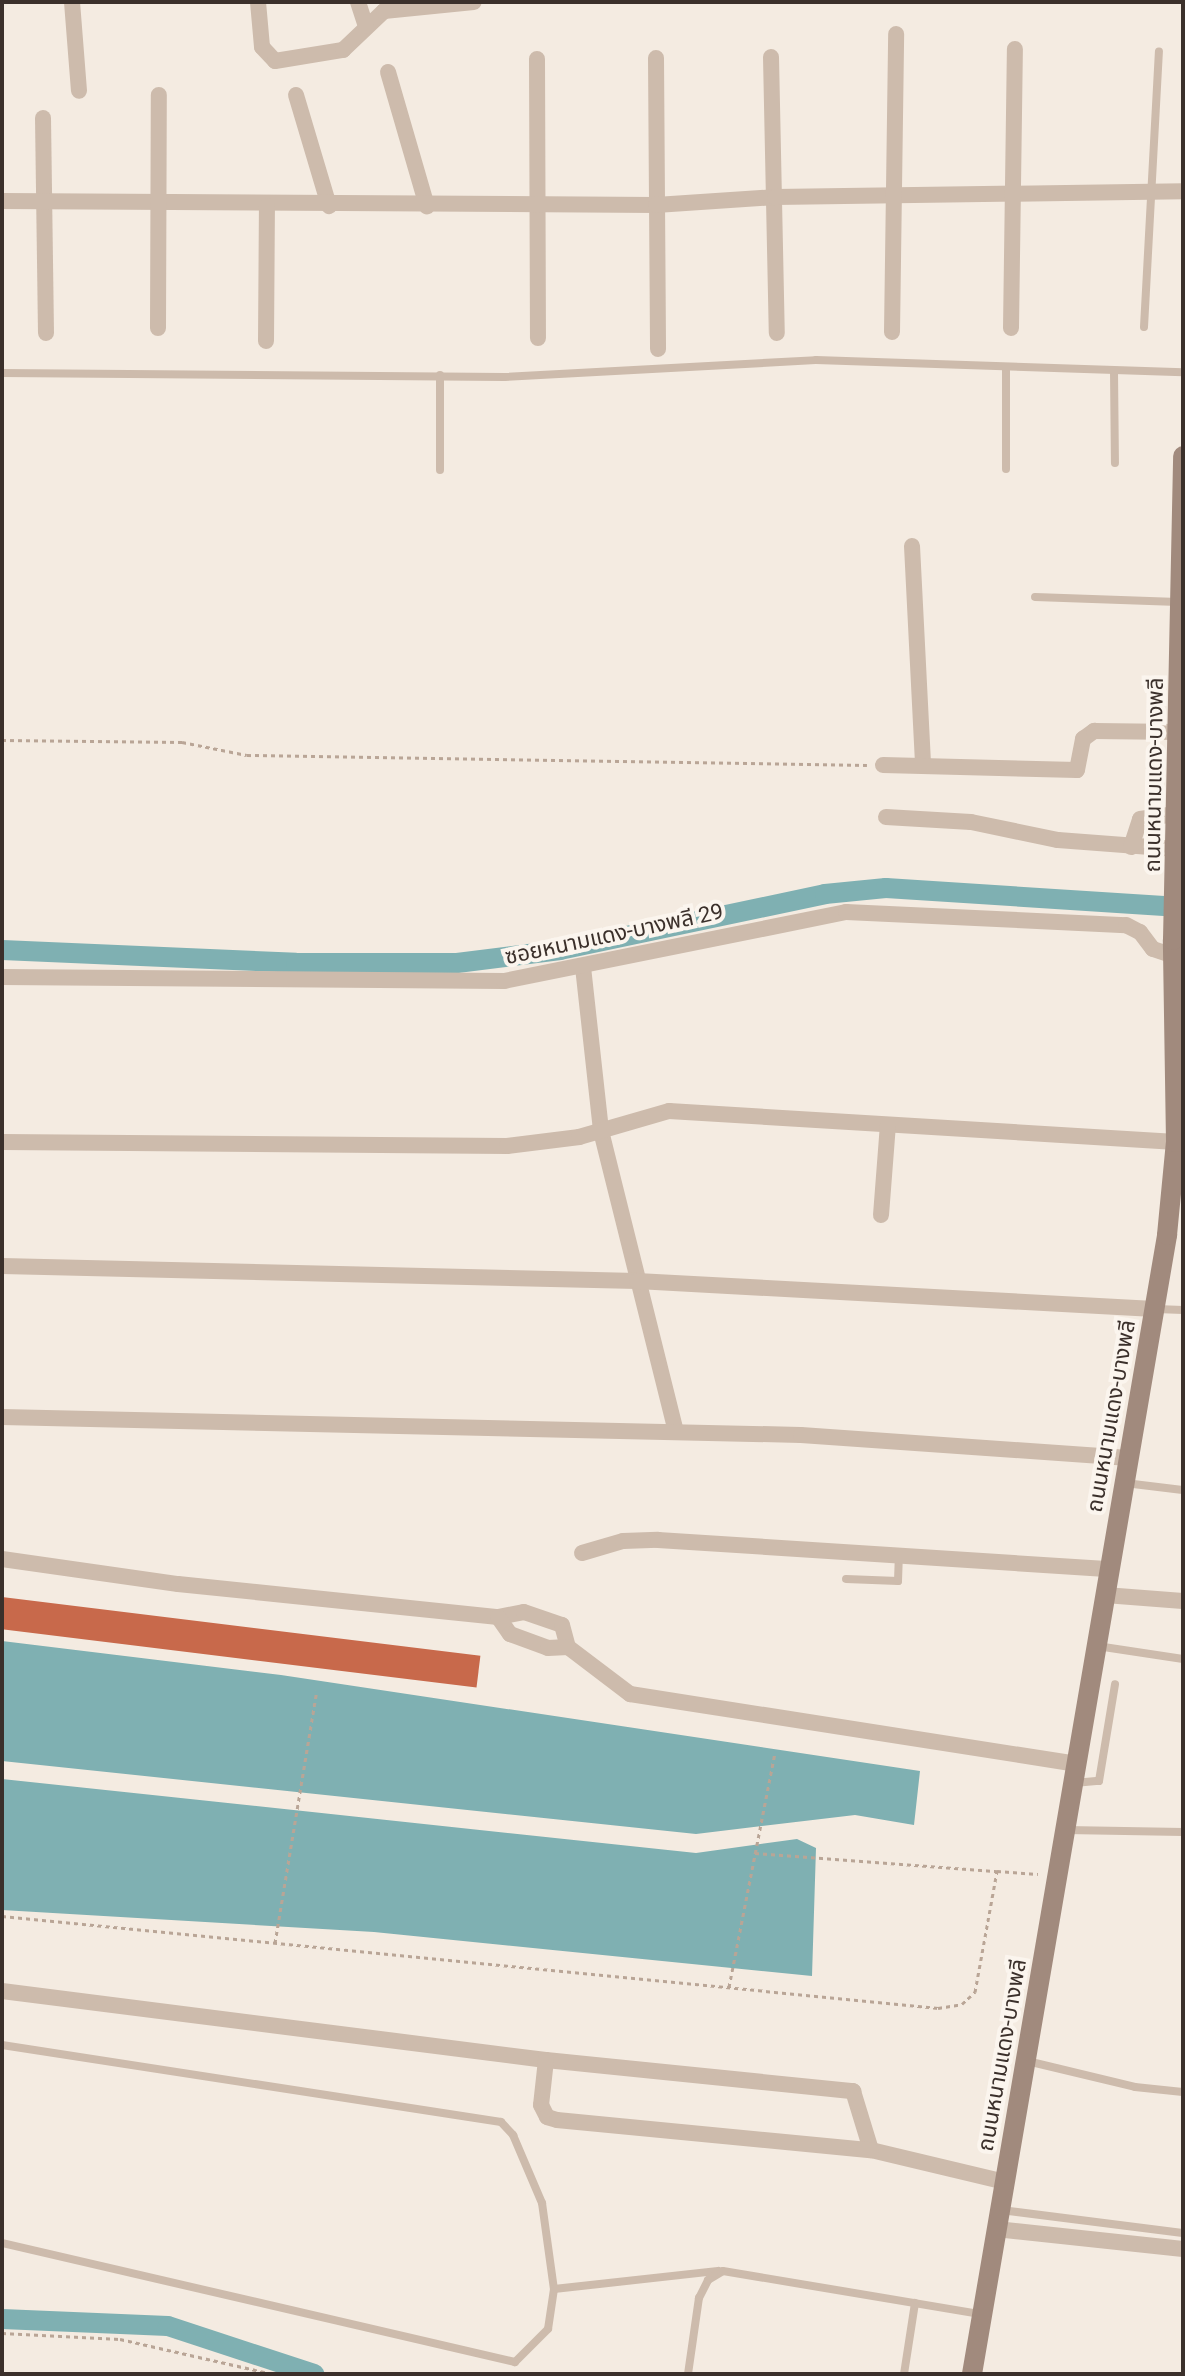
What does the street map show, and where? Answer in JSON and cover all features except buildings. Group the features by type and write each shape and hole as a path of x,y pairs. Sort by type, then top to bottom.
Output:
{"main road":[{"name":"ถนนหนามแดง-บางพลี","path":"972,2374 1154,1309 1176,1204 1180,1079 1175,895 1182,684 1183,456"}],"street":[{"path":"72,2 79,91"},
{"path":"258,2 262,47 275,61 343,50 356,42 366,26 384,11 474,2"},
{"path":"358,2 366,26"},
{"path":"892,332 896,34"},
{"path":"1011,328 1015,49"},
{"path":"771,57 777,333"},
{"path":"656,58 658,349"},
{"path":"537,59 540,205 538,338"},
{"path":"388,72 427,206"},
{"path":"158,328 159,95"},
{"path":"296,95 329,206"},
{"path":"43,118 46,333"},
{"path":"2,201 157,201 267,206 656,205 775,197 1011,197 1183,191"},
{"path":"266,341 267,206"},
{"path":"912,546 923,766"},
{"path":"883,765 1077,770 1083,739 1094,731 1181,732"},
{"path":"886,817 971,822 1044,839 1177,849"},
{"path":"1131,847 1140,819 1178,819"},
{"name":"ซอยหนามแดง-บางพลี 29","path":"2,977 446,983 504,981 583,967 705,937 846,912 1126,925 1140,932 1153,949 1177,949"},
{"path":"583,967 601,1131 676,1431"},
{"path":"2,1142 507,1146 601,1131 669,1111 1176,1142"},
{"path":"881,1215 888,1125"},
{"path":"2,1266 637,1281 1154,1309"},
{"path":"2,1417 676,1431 1129,1458"},
{"path":"582,1553 623,1541 658,1540 1110,1569"},
{"path":"2,1559 178,1584 498,1617 524,1612 562,1625 568,1647 630,1694 1075,1774"},
{"path":"1105,1595 1183,1601"},
{"path":"498,1617 510,1634 548,1648 568,1647"},
{"path":"2,1991 546,2060 853,2091 871,2150"},
{"path":"546,2060 541,2105 547,2117 557,2120 871,2150 1005,2182"},
{"path":"998,2220 1183,2249"}],"lane":[{"path":"1144,327 1148,193 1159,51"},
{"path":"2,373 545,376 816,360 1006,369 1183,372"},
{"path":"1006,369 1006,469"},
{"path":"1114,372 1115,463"},
{"path":"440,375 440,470"},
{"path":"1035,597 1180,612"},
{"path":"1154,1309 1183,1310"},
{"path":"1124,1483 1183,1490"},
{"path":"846,1579 898,1581 899,1555"},
{"path":"1097,1646 1183,1659"},
{"path":"1075,1774 1099,1781 1115,1684"},
{"path":"1065,1830 1183,1832"},
{"path":"2,2045 501,2122 513,2135 542,2203 554,2289 548,2329 515,2362 2,2243"},
{"path":"1026,2061 1135,2087 1183,2092"},
{"path":"998,2220 1183,2233"},
{"path":"554,2289 723,2271 982,2315"},
{"path":"688,2374 699,2298 708,2280 723,2271"},
{"path":"904,2374 915,2303"}],"path":[{"path":"2,740 182,742 247,755 883,765"},
{"path":"275,1943 317,1690"},
{"path":"729,1987 775,1752"},
{"path":"755,1853 1057,1875"},
{"path":"2,1916 938,2008 962,2004 975,1992 997,1871"},
{"path":"2,2333 120,2339 273,2374"}],"water":[{"path":"2,1641 281,1675 920,1771 914,1825 855,1815 696,1834 2,1761"},
{"path":"2,1779 696,1853 797,1839 816,1848 812,1976 374,1932 2,1910"}],"waterway":[{"path":"2,950 296,963 457,963 560,950 825,894 886,888 1183,907"},
{"path":"2,2319 168,2326 314,2374"}]}
